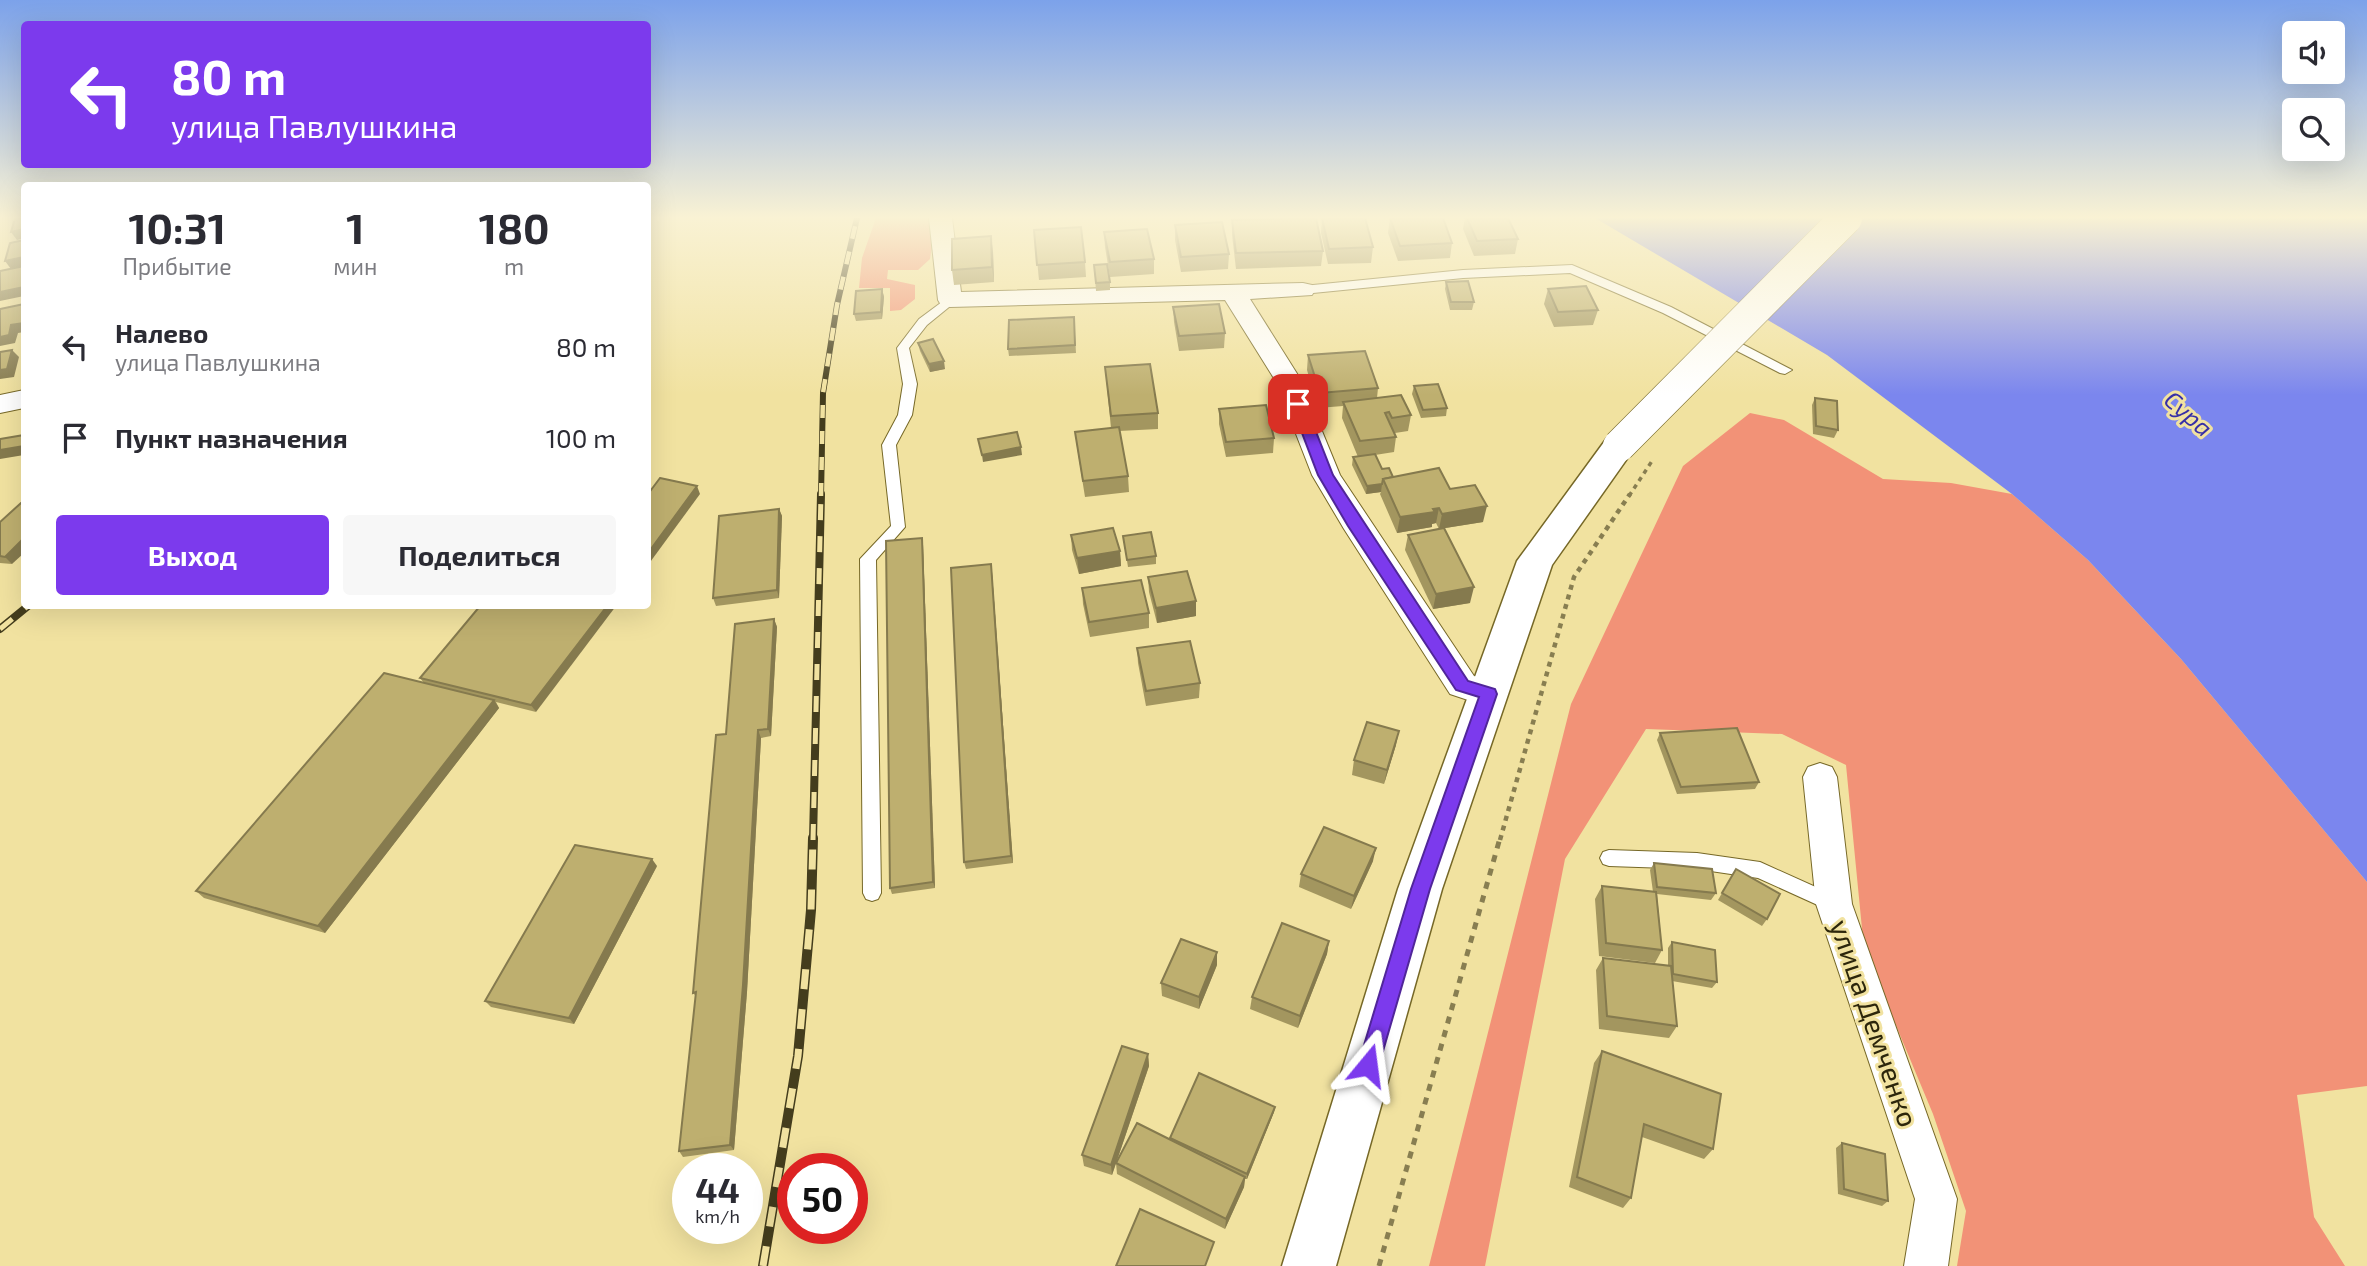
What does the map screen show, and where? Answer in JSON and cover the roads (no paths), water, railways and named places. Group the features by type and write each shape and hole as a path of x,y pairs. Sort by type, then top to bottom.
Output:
{"main road":[{"path":"1309,1266 1420,889 1535,561 1619,446 1787,277"}],"street":[{"path":"947,277 950,300 1303,290"},
{"path":"1233,292 1288,380 1326,475 1354,522 1462,685 1489,694"},
{"path":"0,404 21,400"},
{"name":"улица Демченко","path":"1820,777 1834,904 1936,1199 1926,1266"}],"lane":[{"path":"1303,290 1432,277"},
{"path":"1591,277 1667,310 1785,370"},
{"path":"872,892 868,559 898,527 889,445 905,415 910,384 902,348 923,323 950,300"},
{"path":"1609,858 1697,861 1760,870 1834,904"}],"water":[{"name":"Сура","path":"1695,277 2367,277 2367,882 2181,659 2088,560 2012,494 1827,355"}],"railway":[{"path":"821,496 823,393 843,277"},
{"path":"813,840 821,494"},
{"path":"0,629 24,609"},
{"path":"763,1266 798,1056 811,910 813,838"}]}
